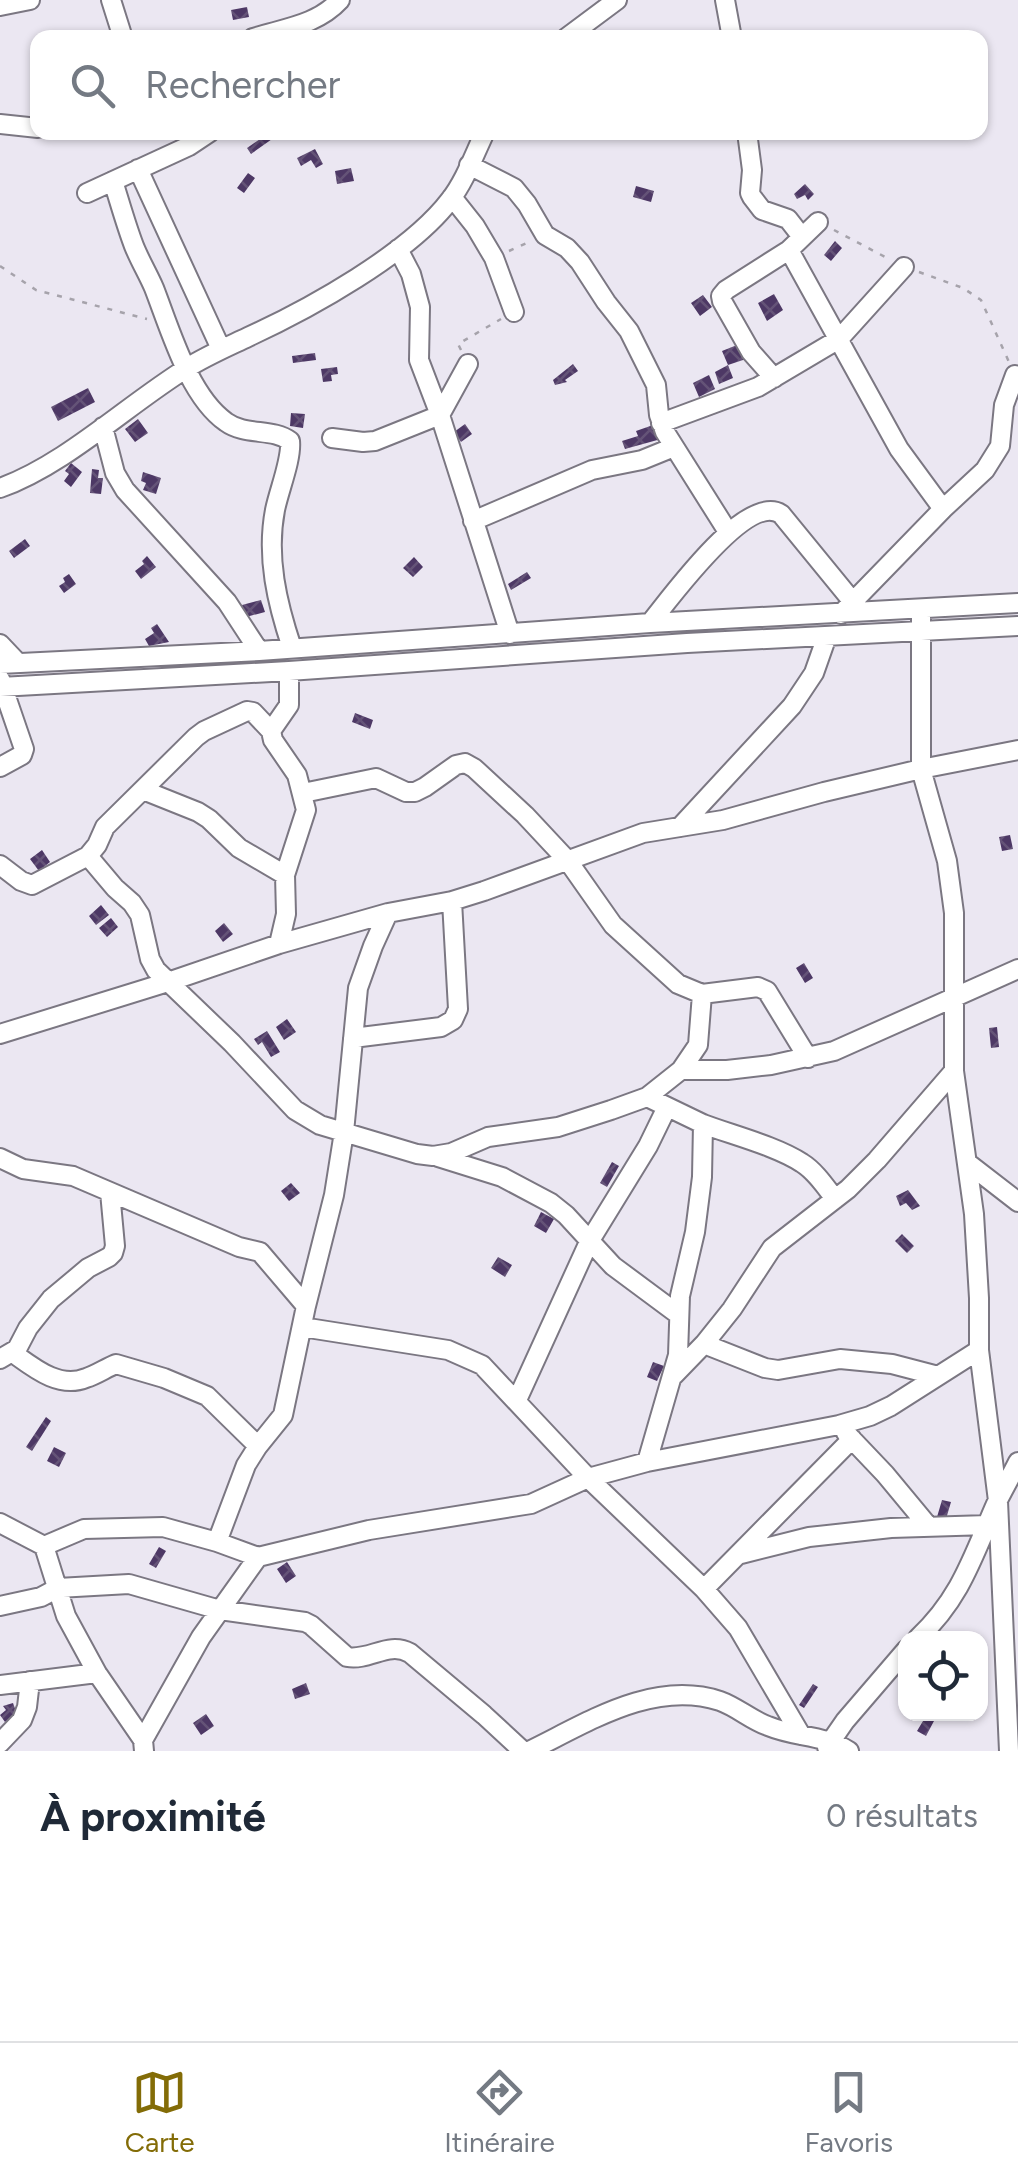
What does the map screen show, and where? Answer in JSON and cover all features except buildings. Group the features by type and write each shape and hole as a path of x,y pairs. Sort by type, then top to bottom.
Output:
{"street":[{"path":"0,6 30,0"},
{"path":"110,0 120,30"},
{"path":"577,30 617,0"},
{"path":"725,0 731,30"},
{"path":"303,30 330,4"},
{"path":"282,30 310,22"},
{"path":"0,124 30,127"},
{"path":"87,192 198,140"},
{"path":"0,488 28,476 186,368 340,289 398,249 452,197 482,140"},
{"path":"748,140 752,196 765,212 788,219 839,339 900,449 943,509"},
{"path":"470,164 514,188 545,235 574,254 624,323 656,384 661,423 728,532"},
{"path":"138,169 221,349"},
{"path":"113,180 130,237 186,368 204,398 232,426 289,438 291,450 272,532 274,588 292,648"},
{"path":"452,197 494,258 514,312"},
{"path":"774,378 752,352 721,296 818,222"},
{"path":"398,249 420,307 420,360 510,634"},
{"path":"661,423 742,394 839,339 904,267"},
{"path":"332,438 375,441 440,416 468,364"},
{"path":"847,608 993,459 1000,446 1004,405 1014,374"},
{"path":"103,427 115,473 124,490 228,602 259,651"},
{"path":"473,521 592,470 642,460 674,447"},
{"path":"650,623 728,532 763,511 774,510 781,514 847,608"},
{"path":"0,644 9,664 259,651 847,608 921,609 1018,603"},
{"path":"921,609 920,769 952,890 954,1071 969,1164 977,1252 978,1350 1007,1495 1008,1751"},
{"path":"0,768 22,755 24,749 1,684 289,671 687,643 1018,626"},
{"path":"680,826 792,706 814,673 827,636"},
{"path":"270,731 289,704 289,671"},
{"path":"0,865 32,885 88,856 98,845 105,827 204,731 247,711 254,712 297,775 306,810 284,875 286,914 279,944"},
{"path":"3,1028 168,982 279,944 502,886 622,839 724,820 920,769 1018,750"},
{"path":"303,793 376,778 414,792 465,763 511,801 568,861 612,925 678,984 702,994 758,988 767,992 808,1058"},
{"path":"143,790 198,812 240,848 284,875"},
{"path":"88,856 140,915 150,959 168,982 232,1043 286,1103 320,1124 404,1152 433,1156 502,1177 551,1203 613,1266 679,1315"},
{"path":"353,1038 441,1027 453,1020 458,1009 452,900"},
{"path":"217,1542 246,1465 284,1415 334,1195 361,976 388,913"},
{"path":"680,1070 727,1070 834,1051 1018,969"},
{"path":"433,1156 461,1150 488,1137 558,1127 647,1097 680,1070 698,1044 702,994"},
{"path":"674,1375 732,1309 772,1248 848,1189 954,1071"},
{"path":"647,1097 703,1124 801,1162 834,1199"},
{"path":"517,1400 589,1242 648,1146 667,1107"},
{"path":"647,1462 678,1354 682,1281 695,1232 702,1177 703,1124"},
{"path":"0,1158 23,1169 73,1176 239,1247 260,1252 306,1306"},
{"path":"969,1164 1018,1202"},
{"path":"110,1192 113,1253 51,1299 6,1356 68,1382 84,1380 116,1364 192,1388 207,1396 258,1446"},
{"path":"302,1327 448,1350 482,1365 738,1628 800,1735"},
{"path":"704,1344 778,1370 840,1358 892,1364 938,1376"},
{"path":"44,1546 84,1529 163,1526 258,1558 369,1530 531,1504 588,1478 647,1462 838,1426 870,1416 978,1350"},
{"path":"838,1426 929,1527"},
{"path":"704,1589 852,1439"},
{"path":"925,1631 961,1586 988,1525 1007,1495 1018,1462"},
{"path":"0,1522 44,1546 66,1616 143,1746"},
{"path":"741,1554 810,1537 891,1528 988,1525"},
{"path":"143,1746 194,1649 258,1558"},
{"path":"0,1606 41,1597 58,1588 128,1584 220,1610 305,1622 347,1657 355,1659 402,1648 526,1751 619,1708 644,1699 670,1696 720,1701 764,1725 849,1751"},
{"path":"828,1746 898,1660"},
{"path":"0,1684 97,1673"},
{"path":"0,1743 22,1720 30,1681"}],"path":[{"path":"818,222 904,267 975,294 985,307 1014,374"},
{"path":"494,258 545,235"},
{"path":"0,266 36,290 168,325"},
{"path":"468,364 458,344 514,312"}]}
